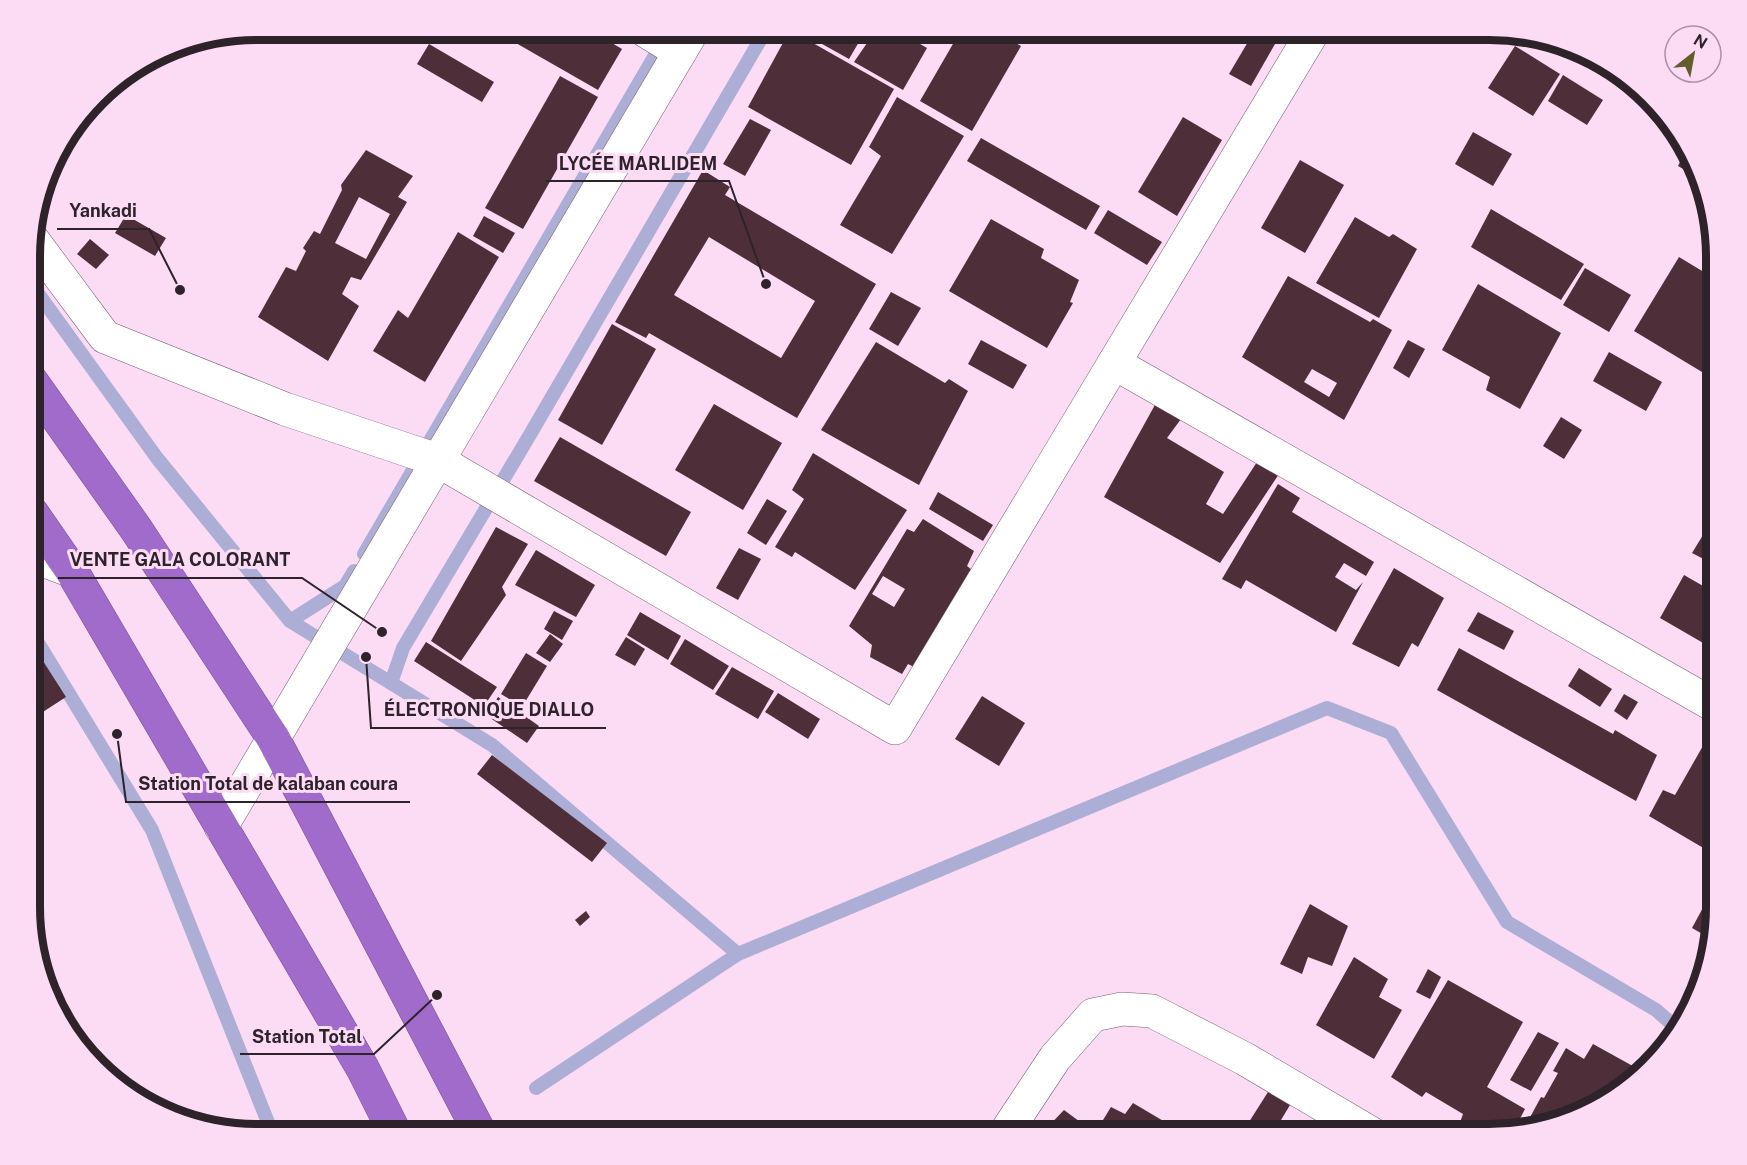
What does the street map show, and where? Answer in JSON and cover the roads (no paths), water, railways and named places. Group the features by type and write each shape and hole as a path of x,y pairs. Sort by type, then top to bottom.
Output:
{"highway":[{"path":"40,393 136,530 273,738 475,1124"},
{"path":"40,525 72,571 363,1069 390,1124"}],"street":[{"path":"40,250 105,337 285,409 437,460 895,728 1308,40"},
{"path":"221,826 687,41"},
{"path":"1114,363 1706,701"},
{"path":"40,559 72,571"},
{"path":"1011,1124 1055,1058 1093,1015 1122,1009 1152,1011 1245,1059 1355,1124"}],"waterway":[{"path":"364,554 664,40"},
{"path":"391,683 403,648 760,40"},
{"path":"40,296 157,458 290,621 492,745 738,954"},
{"path":"290,621 345,586 354,571"},
{"path":"40,646 152,830 269,1124"},
{"path":"536,1088 738,954 1327,708 1391,733 1507,922 1656,1010 1672,1024"}],"place":[{"name":"LYCÉE MARLIDEM","path":"766,284"},
{"name":"Yankadi","path":"180,290"},
{"name":"VENTE GALA COLORANT","path":"382,632"},
{"name":"ÉLECTRONIQUE DIALLO","path":"366,657"},
{"name":"Station Total de kalaban coura","path":"117,734"},
{"name":"Station Total","path":"437,995"}]}
